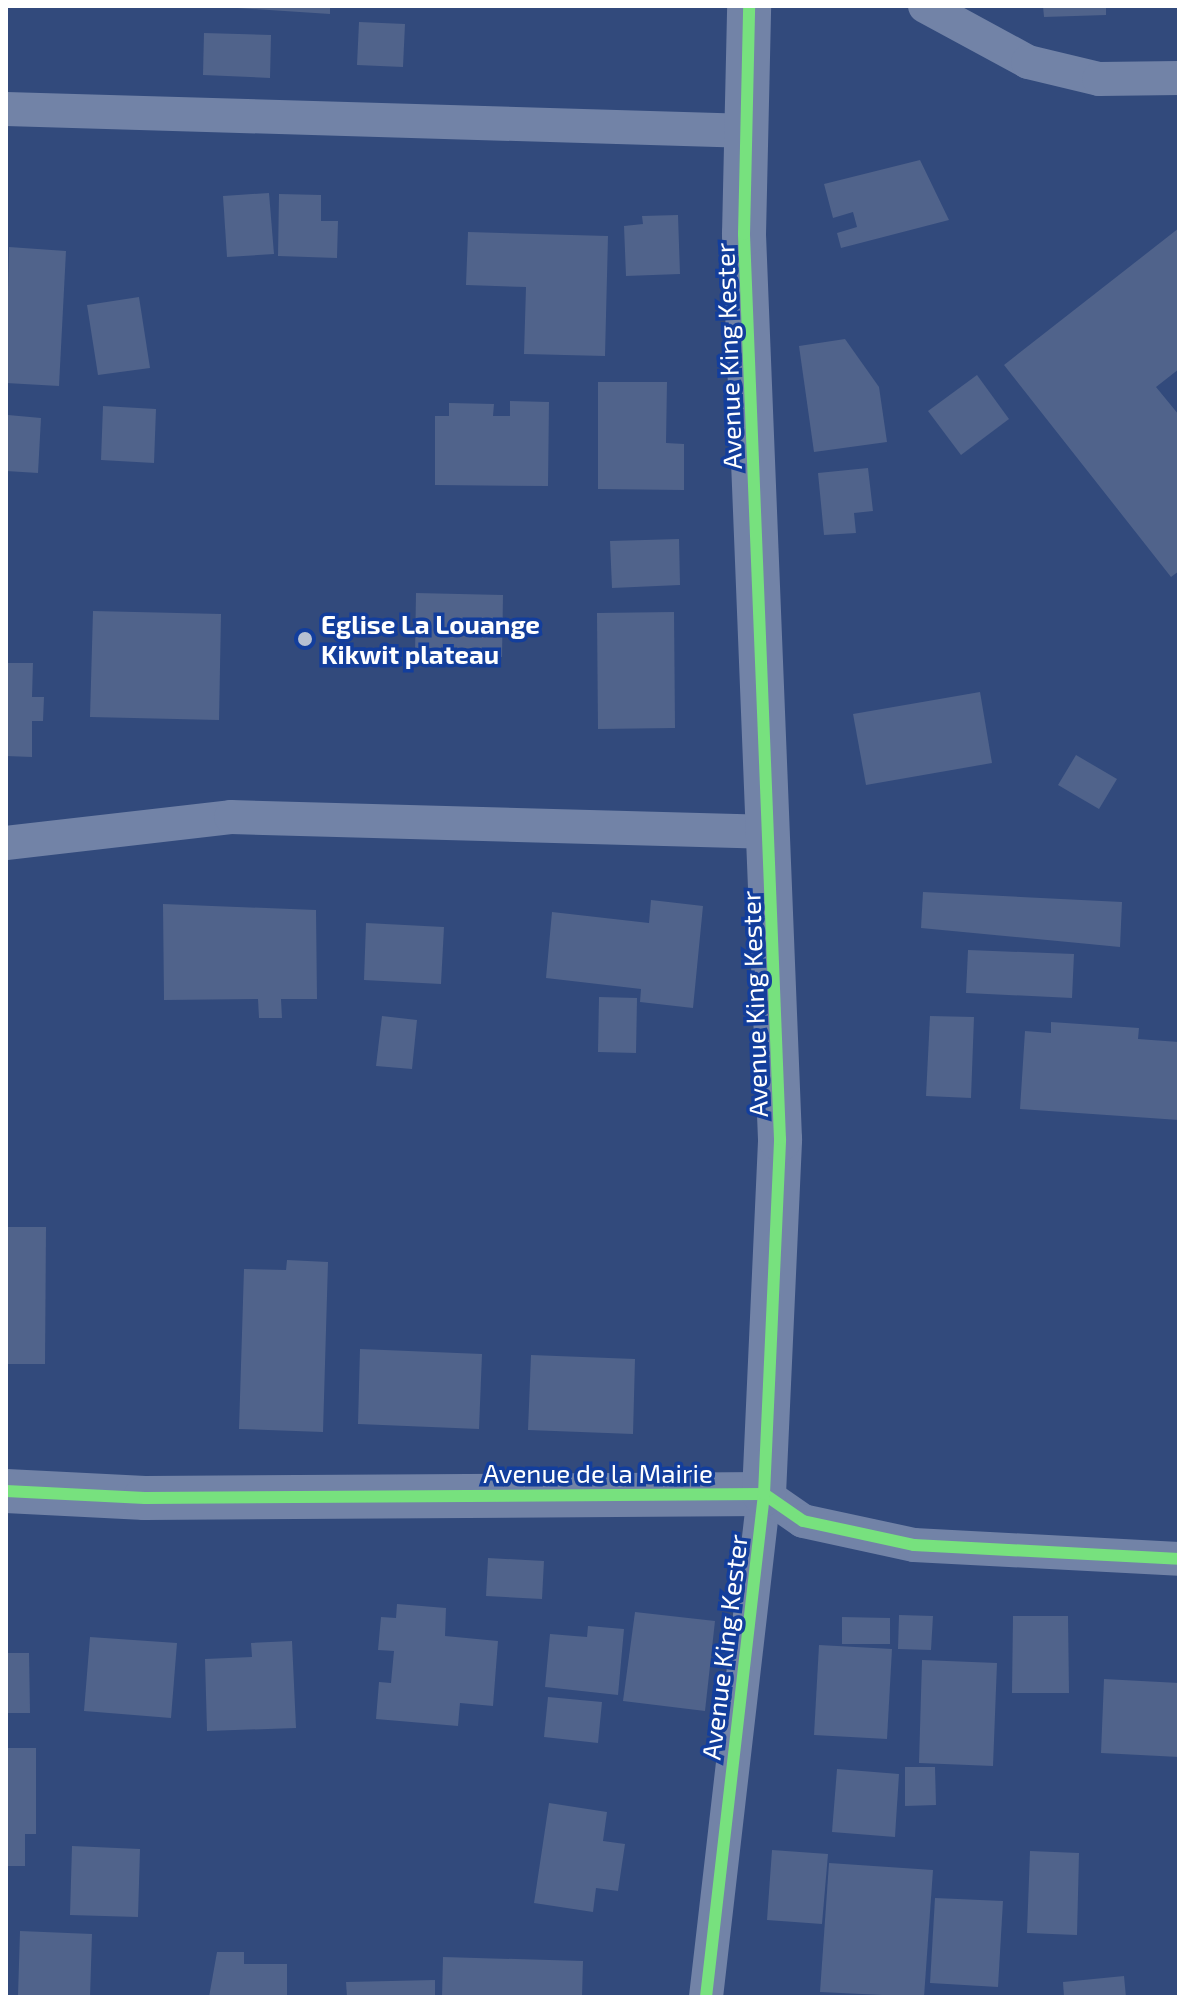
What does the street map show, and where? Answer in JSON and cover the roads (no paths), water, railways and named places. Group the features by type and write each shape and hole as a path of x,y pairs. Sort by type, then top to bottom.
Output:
{"street":[{"name":"Avenue King Kester","path":"706,1997 764,1494 780,1139 771,832 744,234 751,131 749,6"},
{"path":"925,6 1028,62 1099,79 1179,78"},
{"path":"6,109 751,131"},
{"path":"6,843 231,817 771,832"},
{"name":"Avenue de la Mairie","path":"6,1491 145,1498 764,1494"},
{"path":"764,1494 803,1521 914,1545 1179,1559"}],"place":[{"name":"Eglise La Louange Kikwit plateau","path":"305,639"}]}
